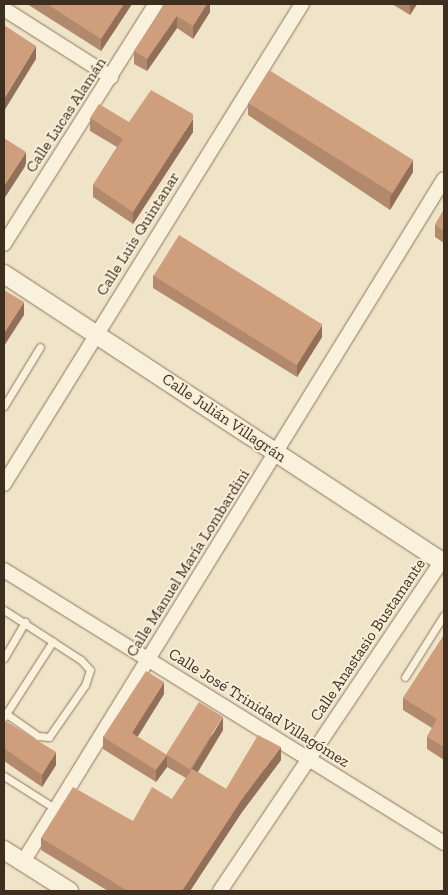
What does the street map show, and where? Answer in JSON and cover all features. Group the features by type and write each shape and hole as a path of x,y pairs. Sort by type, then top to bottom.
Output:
{"street":[{"name":"Calle Lucas Alamán","path":"4,244 156,4"},
{"name":"Calle Luis Quintanar","path":"4,484 302,4"},
{"path":"4,10 111,77"},
{"name":"Calle Manuel María Lombardini","path":"24,862 444,179"},
{"name":"Calle Julián Villagrán","path":"4,274 97,333 275,453 444,561"},
{"name":"Calle Anastasio Bustamante","path":"220,891 444,561"},
{"name":"Calle José Trinidad Villagómez","path":"4,570 444,843"},
{"path":"4,850 69,891"}],"lane":[{"path":"4,406 40,347"},
{"path":"4,610 53,641 87,665 90,670 86,684 58,728 49,737 38,736 5,716 53,641"},
{"path":"405,677 444,615"},
{"path":"4,658 25,622"},
{"path":"4,776 56,809"}],"building":[{"path":"47,4 124,4 101,39"},
{"path":"165,4 207,4 193,26 177,16 147,59 134,51"},
{"path":"4,25 36,46 4,99"},
{"path":"269,70 413,160 393,193 248,103"},
{"path":"151,90 193,114 193,119 133,212 93,185 123,139 90,118 99,104 129,122"},
{"path":"4,138 26,152 4,186"},
{"path":"444,209 444,231 435,225"},
{"path":"179,235 322,325 297,365 154,276"},
{"path":"4,290 24,302 4,333"},
{"path":"444,635 444,747 427,737 437,719 403,698"},
{"path":"146,671 164,682 132,733 167,755 156,770 103,737"},
{"path":"199,702 223,717 190,769 166,755"},
{"path":"4,720 56,752 42,775 4,748"},
{"path":"258,735 281,747 242,799 182,891 128,891 41,838 73,787 133,821 152,787 172,799 192,769 226,789"}]}
